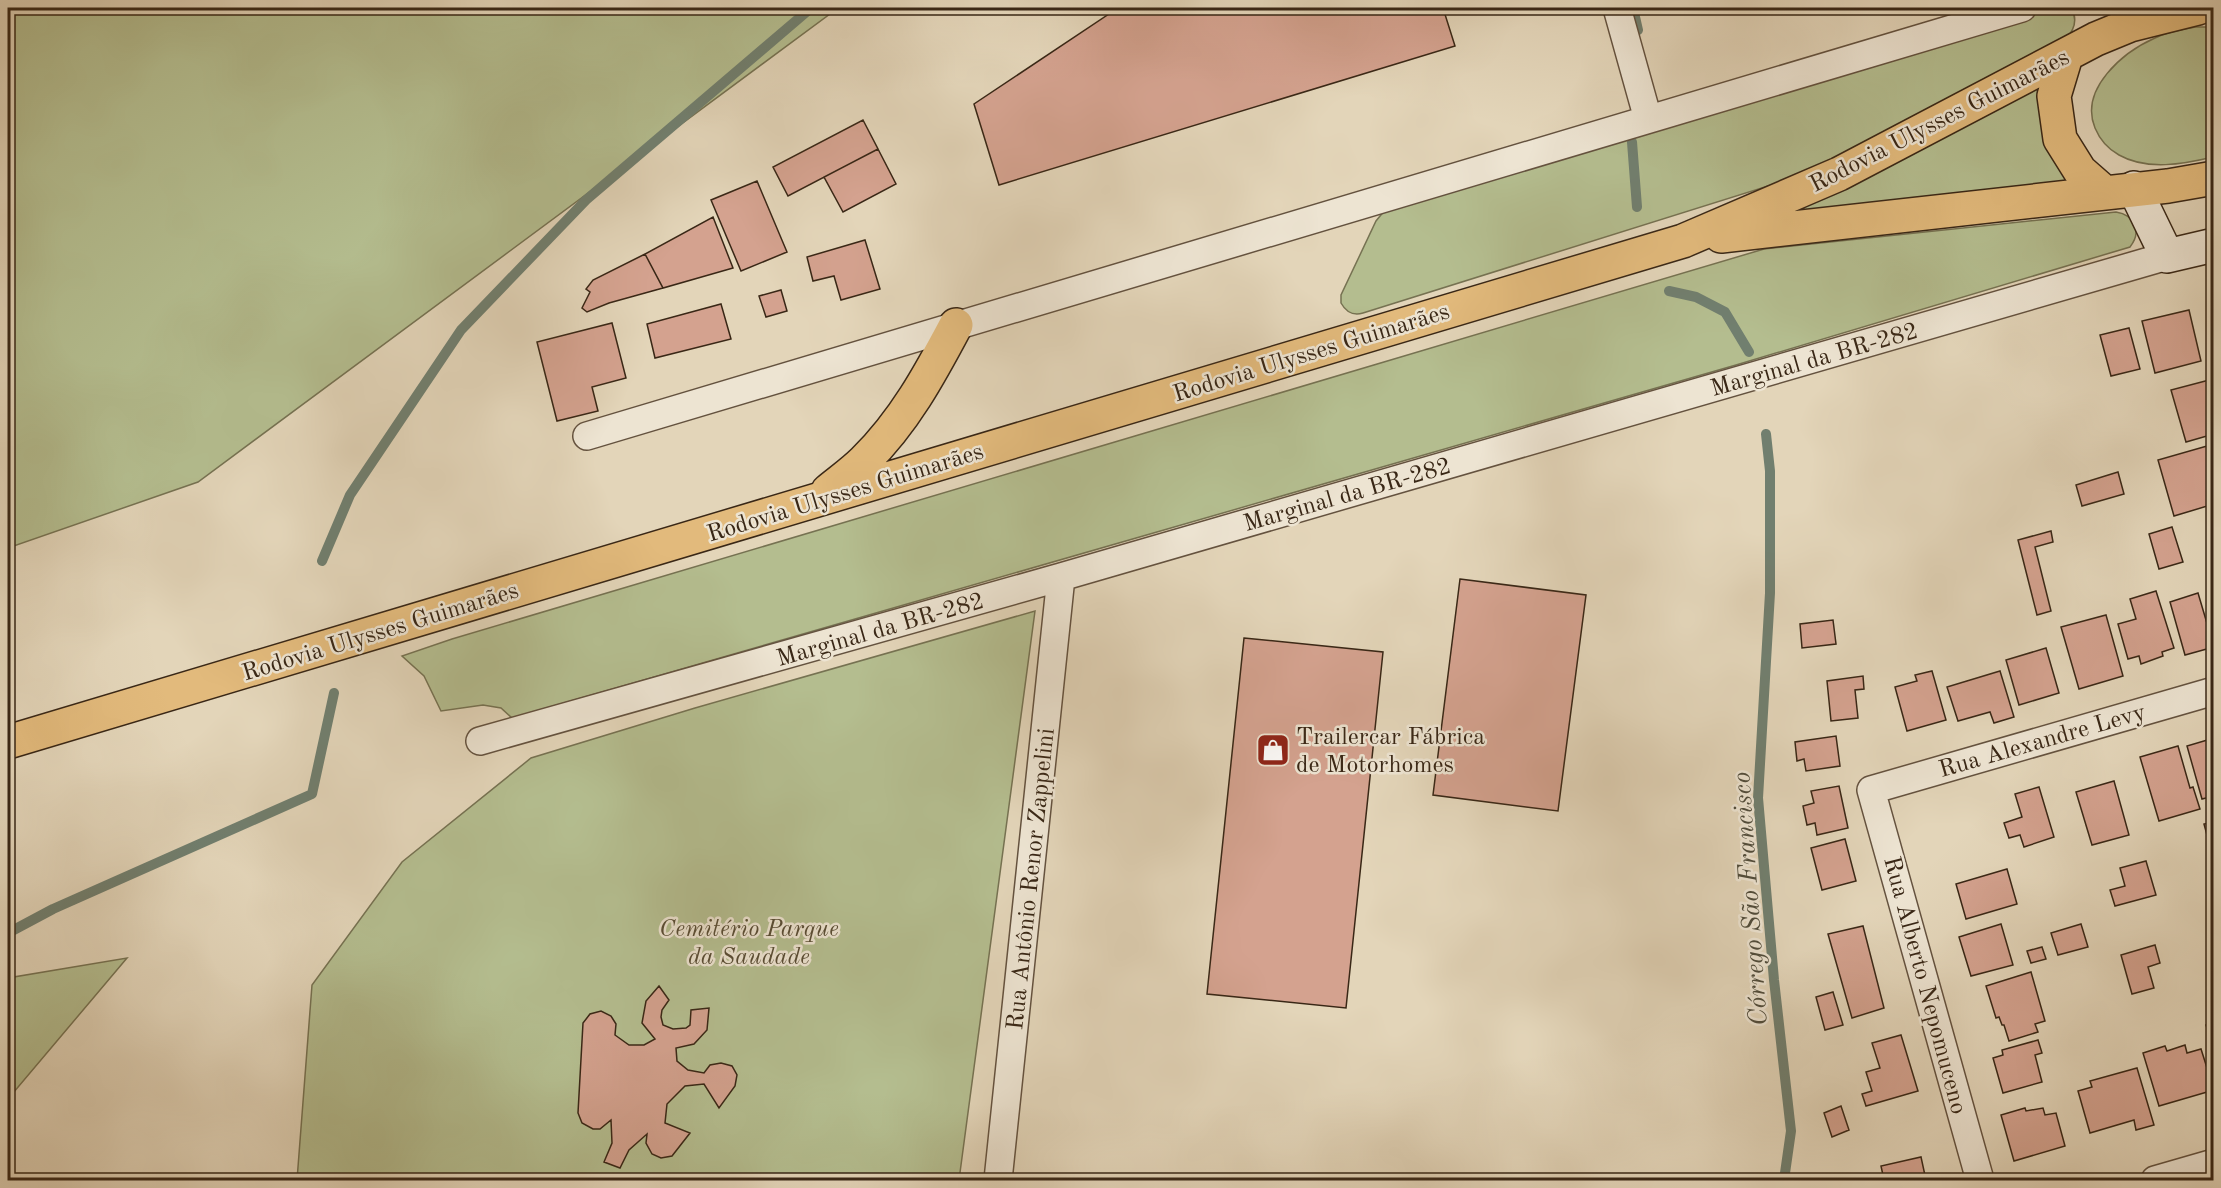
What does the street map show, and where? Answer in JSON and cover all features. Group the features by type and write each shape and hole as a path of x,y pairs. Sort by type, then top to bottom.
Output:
{"highway":[{"path":"2096,39 2112,8"},
{"name":"Rodovia Ulysses Guimarães","path":"8,742 1683,240 1839,174 2096,39 2130,25 2198,8"},
{"path":"2066,56 2054,96 2060,139 2080,171 2119,190"},
{"name":"Rodovia Ulysses Guimarães","path":"1683,240 2168,186 2214,178"},
{"path":"818,500 864,461 896,425 924,385 956,325"}],"main road":[{"path":"2119,190 2167,256"},
{"name":"Marginal da BR-282","path":"2167,256 2214,245"}],"street":[{"path":"1617,8 1648,119"},
{"path":"587,436 2022,8"},
{"name":"Marginal da BR-282","path":"480,741 1061,577 2167,256"},
{"name":"Rua Antônio Renor Zappelini","path":"998,1180 1061,577"},
{"name":"Rua Alexandre Levy","path":"1871,790 2214,691"},
{"name":"Rua Alberto Nepomuceno","path":"1871,790 1980,1180"},
{"path":"2155,1180 2214,1163"}],"green space":[{"path":"8,8 838,8 198,482 8,548"},
{"path":"2022,8 2071,8 2075,20 2073,28 2066,39 1819,170 1363,313 1350,312 1341,303 1341,295 1376,221 1385,210"},
{"path":"2195,27 2213,27 2213,157 2178,164 2153,165 2130,160 2115,153 2102,140 2095,128 2092,114 2093,99 2099,86 2118,62 2143,44 2164,34"},
{"path":"2041,86 2073,188 1771,223"},
{"path":"2116,212 2128,217 2135,225 2136,236 2130,247 1736,365 512,718 501,708 483,705 441,711 424,676 402,656 452,639 1764,249"},
{"name":"Cemitério Parque da Saudade","path":"1035,611 959,1180 297,1180 312,985 402,862 531,758 695,708"},
{"path":"127,958 8,1099 8,978"}],"building":[{"path":"1118,8 1443,8 1455,46 999,185 974,104"},
{"path":"863,120 878,149 788,196 773,167"},
{"path":"878,149 896,184 843,212 824,177"},
{"path":"757,181 787,252 741,271 711,200"},
{"path":"713,217 733,268 663,288 645,254"},
{"path":"865,240 880,289 841,300 834,276 813,281 807,257"},
{"path":"645,254 663,288 609,303 587,312 582,308 590,292 586,289 593,280"},
{"path":"781,290 787,311 766,317 759,296"},
{"path":"721,304 731,339 655,358 647,324"},
{"path":"2189,310 2201,361 2155,373 2142,321"},
{"path":"612,323 626,378 592,387 598,411 557,421 537,342"},
{"path":"2129,328 2140,369 2111,376 2100,335"},
{"path":"2213,379 2214,434 2186,442 2171,390"},
{"path":"2214,444 2214,504 2174,516 2158,460"},
{"path":"2118,472 2124,494 2082,506 2076,485"},
{"path":"2172,527 2183,562 2159,569 2149,534"},
{"path":"2051,531 2053,542 2035,547 2051,611 2037,615 2018,540"},
{"path":"1460,579 1586,595 1558,811 1433,795"},
{"path":"2156,591 2174,648 2162,652 2163,656 2141,664 2139,656 2128,659 2118,624 2136,619 2130,599"},
{"path":"2198,593 2214,647 2185,655 2170,602"},
{"path":"2106,615 2123,676 2079,689 2061,627"},
{"path":"1833,620 1836,644 1802,648 1800,624"},
{"path":"1244,638 1383,652 1346,1008 1207,994"},
{"path":"2046,648 2059,693 2019,705 2006,660"},
{"path":"1932,671 1946,720 1907,731 1895,687 1917,681 1915,675"},
{"path":"2000,671 2014,717 1994,723 1990,712 1958,721 1947,687"},
{"path":"1863,676 1864,689 1855,690 1858,718 1831,721 1827,681"},
{"path":"1836,736 1840,766 1806,771 1804,759 1797,761 1795,742"},
{"path":"2214,738 2214,796 2202,799 2187,746"},
{"path":"2178,746 2190,788 2193,787 2200,809 2159,821 2140,757"},
{"path":"2114,781 2129,835 2092,845 2076,792"},
{"path":"1839,786 1848,828 1817,835 1815,823 1807,825 1803,806 1814,803 1811,791"},
{"path":"2039,787 2054,837 2024,847 2020,835 2009,838 2004,823 2022,817 2015,794"},
{"path":"2214,822 2214,857 2213,857 2204,824"},
{"path":"1845,839 1856,881 1822,890 1811,848"},
{"path":"2146,861 2156,895 2115,906 2110,890 2125,886 2120,868"},
{"path":"2007,869 2017,904 1966,919 1956,884"},
{"path":"2001,924 2013,965 1971,976 1959,937"},
{"path":"2081,924 2088,947 2058,955 2051,933"},
{"path":"1863,926 1884,1008 1852,1018 1828,934"},
{"path":"2155,945 2160,963 2148,967 2154,988 2132,994 2121,955"},
{"path":"2042,947 2046,959 2031,963 2027,951"},
{"path":"2031,972 2045,1021 2035,1024 2038,1032 2009,1041 2004,1025 1999,1017 1996,1018 1986,986"},
{"path":"659,986 669,1000 662,1010 663,1025 673,1029 686,1028 690,1025 691,1010 709,1008 707,1030 694,1044 676,1048 677,1061 688,1070 704,1073 710,1065 721,1063 732,1066 737,1075 735,1086 719,1108 704,1084 685,1086 667,1104 665,1123 690,1133 672,1156 661,1158 652,1154 646,1143 647,1134 629,1150 620,1168 604,1162 612,1143 611,1120 600,1129 593,1129 582,1123 578,1113 583,1023 590,1014 601,1011 611,1016 616,1024 615,1035 629,1045 644,1045 655,1039 642,1023 646,1001"},
{"path":"1833,992 1843,1025 1825,1030 1816,997"},
{"path":"2214,1022 2214,1051 2206,1025"},
{"path":"1901,1035 1918,1091 1866,1106 1862,1094 1872,1091 1866,1072 1880,1068 1872,1043"},
{"path":"2038,1040 2042,1053 2035,1055 2042,1082 2003,1093 1993,1058 2003,1055 2002,1050"},
{"path":"2185,1045 2187,1053 2201,1049 2214,1090 2159,1106 2143,1053 2165,1046 2167,1051"},
{"path":"2137,1068 2154,1125 2136,1130 2134,1120 2090,1133 2078,1091 2092,1087 2090,1081"},
{"path":"1841,1106 1849,1130 1832,1137 1824,1113"},
{"path":"2025,1108 2026,1111 2043,1108 2045,1115 2056,1113 2065,1146 2014,1161 2001,1115"},
{"path":"1921,1157 1926,1180 1884,1180 1881,1166"}],"waterway":[{"path":"322,561 350,495 461,330 586,200 811,8"},
{"name":"Córrego São Francisco","path":"1633,8 1638,30"},
{"name":"Córrego São Francisco","path":"1632,142 1637,207"},
{"name":"Córrego São Francisco","path":"1669,291 1696,297 1725,312 1749,352"},
{"name":"Córrego São Francisco","path":"1766,434 1770,471 1770,593 1758,798 1774,980 1791,1131 1784,1180"},
{"path":"8,933 53,909 312,794 334,693"}],"place":[{"name":"Trailercar Fábrica de Motorhomes","path":"1273,750"}]}
